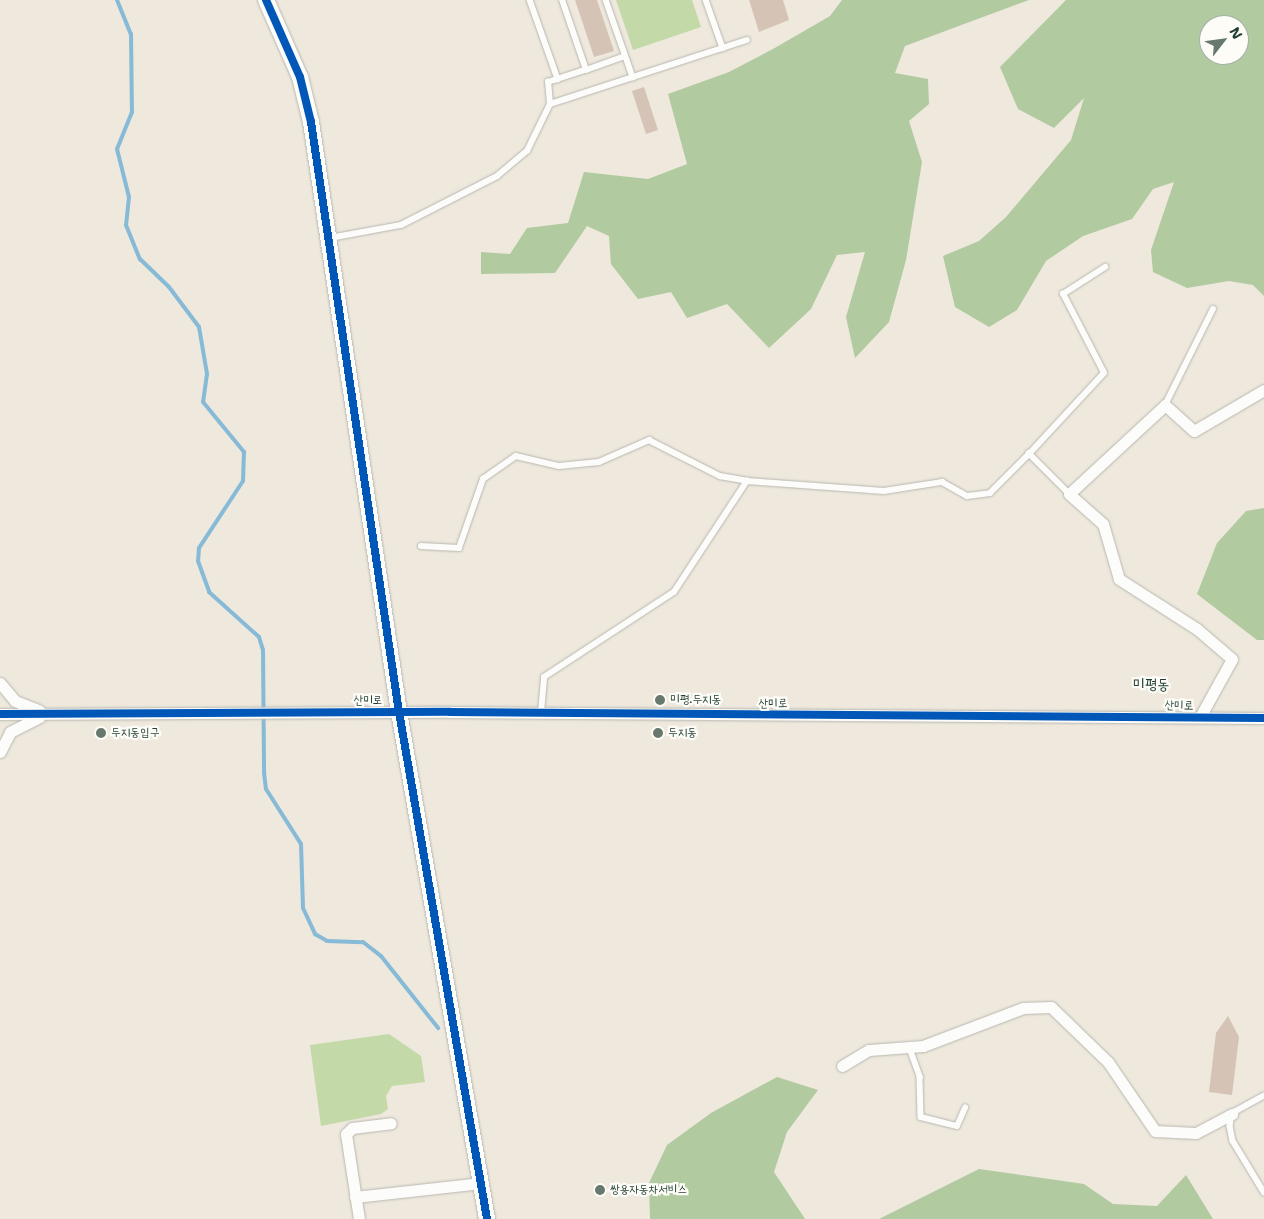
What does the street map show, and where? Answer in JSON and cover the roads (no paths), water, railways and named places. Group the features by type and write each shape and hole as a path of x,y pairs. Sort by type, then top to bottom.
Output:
{"street":[{"path":"266,0 306,99 399,712 487,1219"},
{"path":"1200,717 1232,659 1197,629 1119,579 1103,524 1069,494 1164,405 1194,431 1264,390"},
{"path":"0,683 15,701 53,714"},
{"name":"산미로","path":"53,714 399,712 1264,718"},
{"path":"0,714 53,714"},
{"path":"0,752 18,726 53,714"},
{"path":"842,1066 869,1050 923,1046 1023,1008 1051,1007 1108,1062 1155,1131 1196,1134 1232,1114"},
{"path":"359,1219 347,1130 391,1124"},
{"path":"356,1198 481,1183"}],"lane":[{"path":"530,0 558,79"},
{"path":"562,0 586,70"},
{"path":"606,0 633,77"},
{"path":"706,0 723,48"},
{"path":"550,104 747,40"},
{"path":"328,238 401,225 497,176 527,151 550,104 548,82 625,56"},
{"path":"421,546 459,548 483,479 516,456 559,466 599,462 649,440 720,476 747,481 884,490 942,482 967,496 990,493 1104,373 1062,294 1105,267"},
{"path":"1164,405 1213,309"},
{"path":"1029,454 1069,494"},
{"path":"540,713 544,677 674,592 747,481"},
{"path":"910,1046 920,1078 921,1117 957,1126 965,1108"},
{"path":"1264,1096 1232,1114 1233,1141 1264,1192"}],"waterway":[{"path":"117,0 131,34 132,112 117,149 129,197 126,225 140,259 169,287 199,327 207,374 203,402 244,452 243,481 199,548 198,561 209,592 259,637 263,650 264,773 266,789 301,844 303,908 315,934 327,941 363,942 381,956 438,1028"}],"place":[{"name":"미평.두지동","path":"660,700"},
{"name":"두지동입구","path":"101,733"},
{"name":"두지동","path":"658,733"},
{"name":"쌍용자동차서비스","path":"600,1190"}],"district":[{"name":"미평동","path":"1151,685"}]}
